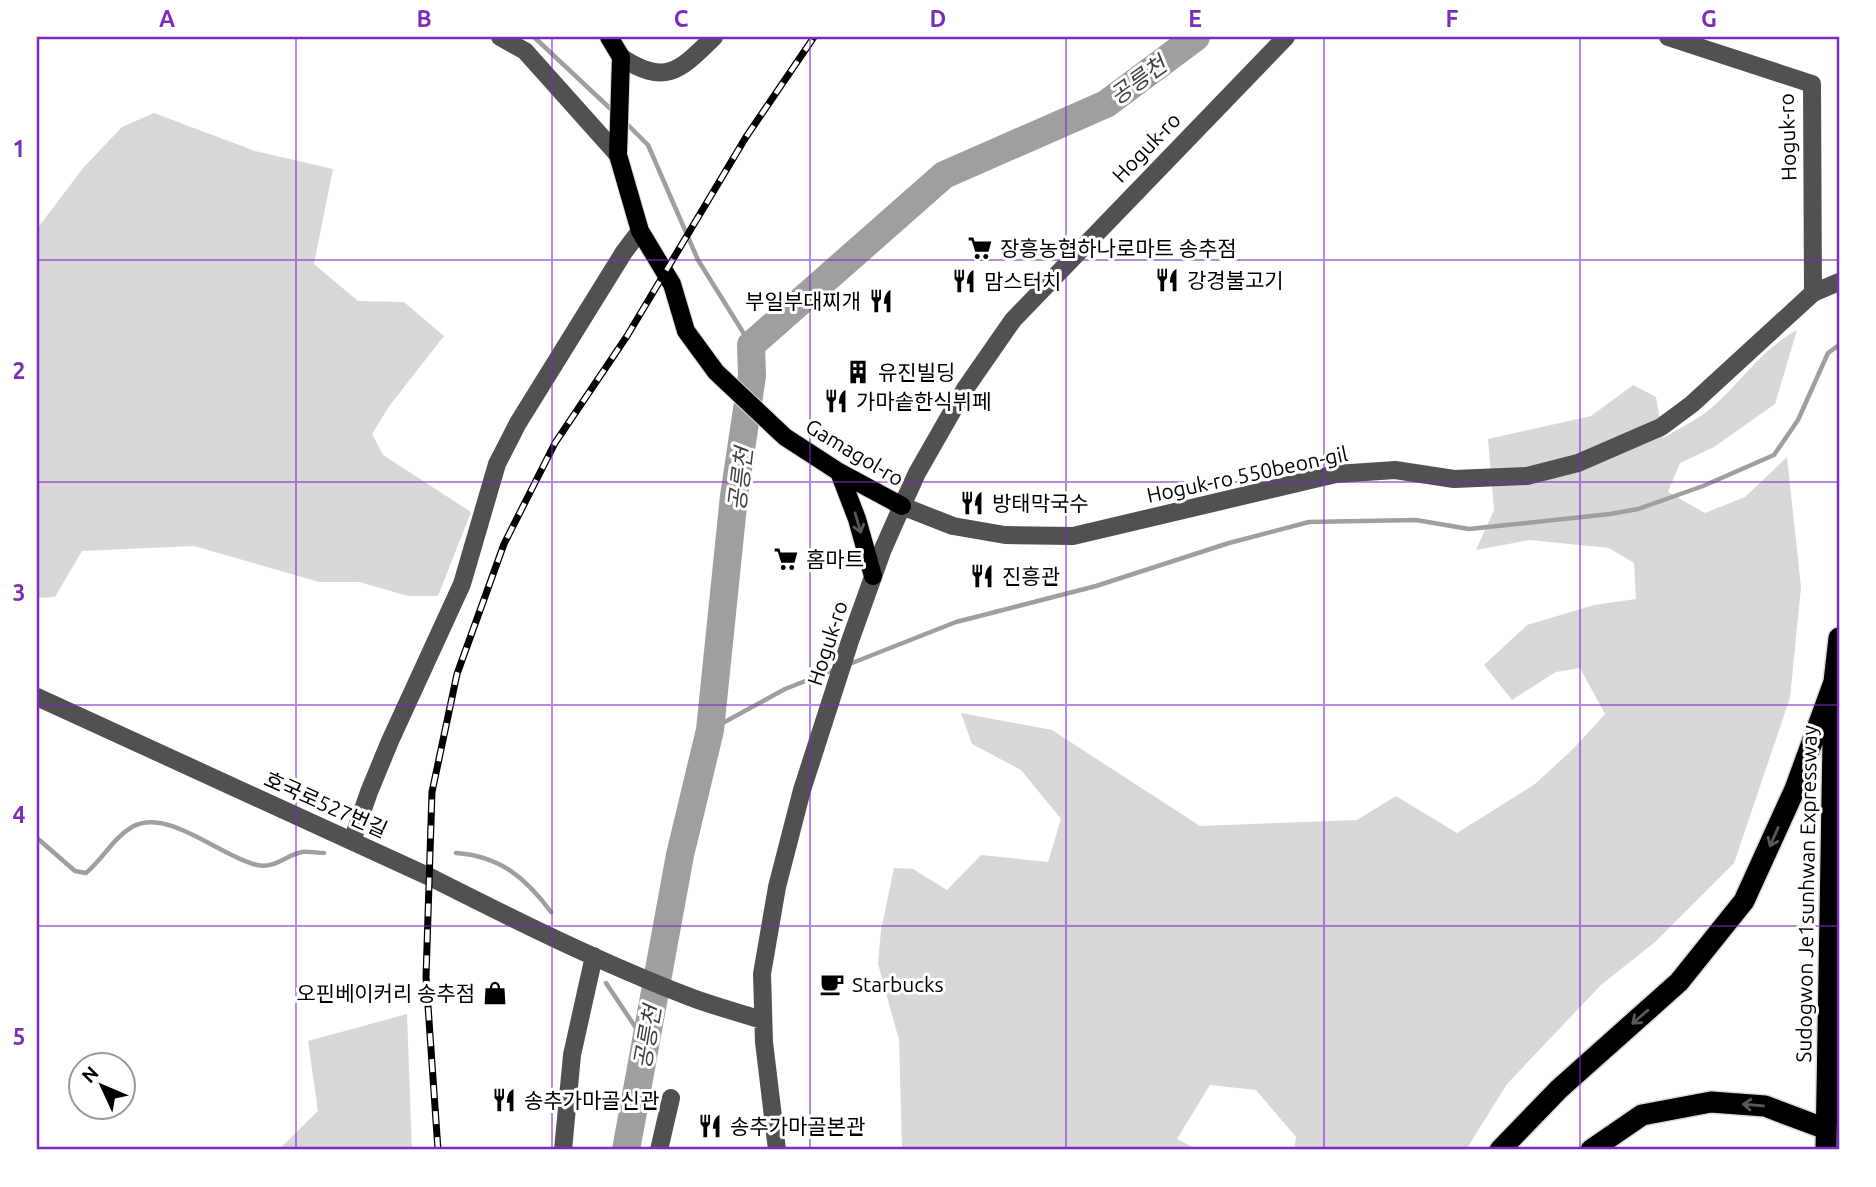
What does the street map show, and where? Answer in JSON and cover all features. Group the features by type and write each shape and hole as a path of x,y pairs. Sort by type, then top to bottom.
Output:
{"highway":[{"name":"Sudogwon Je1sunhwan Expressway","path":"1826,1150 1834,682 1839,638"},
{"path":"1500,1150 1559,1089 1679,982 1744,901 1795,789 1834,682"},
{"path":"1591,1150 1642,1115 1711,1102 1765,1106 1818,1126"}],"main road":[{"path":"609,37 620,63 618,155 640,231"},
{"name":"Gamagol-ro","path":"640,231 672,284 686,331 716,372 785,437 839,472 902,506"},
{"path":"839,472 857,519 873,576"}],"street":[{"path":"500,37 525,51 618,155"},
{"path":"620,63 663,74 683,66 713,37"},
{"name":"Hoguk-ro","path":"777,1150 762,1020 762,975 778,887 802,790 850,641 902,506 965,389 1013,320 1286,37"},
{"name":"Hoguk-ro","path":"1668,37 1812,84 1812,293"},
{"path":"352,841 390,741 462,584 497,464 518,422 624,251 640,231"},
{"name":"Hoguk-ro 550beon-gil","path":"902,506 953,526 1005,535 1073,536 1336,474 1395,470 1454,479 1527,476 1578,463 1661,427 1692,404 1812,293 1839,282"},
{"name":"호국로527번길","path":"37,697 352,841 594,956 691,997 762,1020"},
{"path":"563,1150 572,1055 594,956"},
{"path":"659,1150 671,1098"}],"shaded area":[{"path":"154,113 255,151 333,169 314,264 358,301 404,302 444,336 390,405 372,434 383,455 471,512 438,596 408,596 359,582 319,582 194,546 82,551 55,597 37,598 37,229 83,168 122,127"},
{"path":"1797,330 1775,404 1714,447 1680,463 1668,492 1705,513 1745,497 1787,457 1801,587 1790,698 1734,863 1655,942 1601,985 1507,1084 1466,1150 1294,1150 1296,1137 1256,1090 1210,1085 1177,1139 1198,1150 902,1150 899,1040 878,964 881,930 894,868 913,869 947,890 981,855 1048,862 1061,819 1021,770 972,744 961,713 1052,730 1200,826 1357,820 1396,796 1457,833 1535,784 1573,749 1605,714 1580,668 1556,672 1512,700 1484,665 1527,625 1594,605 1636,599 1634,563 1609,548 1530,540 1476,550 1494,510 1488,439 1591,416 1633,385 1656,397 1663,438 1709,410 1772,347"},
{"path":"407,1014 412,1150 278,1150 318,1111 308,1041"}],"waterway":[{"path":"534,37 615,113"},
{"name":"공릉천","path":"626,1150 680,855 710,730 734,496 752,376 751,345 944,175 1106,104 1196,37"},
{"path":"624,121 648,145 698,260 751,345"},
{"path":"847,665 956,622 1096,586 1229,543 1309,522 1416,520 1469,529 1638,509 1703,486 1774,455 1798,420 1828,353 1839,345"},
{"path":"710,730 785,689 836,669"},
{"path":"37,838 75,871 86,873 125,832 146,823 162,823 178,828 257,865 269,865 302,852 324,853"},
{"path":"456,853 486,859 511,871 532,889 551,912"},
{"path":"606,983 646,1043"}],"railway":[{"path":"438,1150 426,977 432,792 457,674 504,544 555,443 627,336 746,137 814,37"}],"place":[{"name":"장흥농협하나로마트 송추점","path":"980,248"},
{"name":"강경불고기","path":"1167,280"},
{"name":"맘스터치","path":"964,281"},
{"name":"부일부대찌개","path":"881,301"},
{"name":"유진빌딩","path":"858,372"},
{"name":"가마솥한식뷔페","path":"836,401"},
{"name":"방태막국수","path":"972,503"},
{"name":"홈마트","path":"786,559"},
{"name":"진흥관","path":"982,576"},
{"name":"Starbucks","path":"832,984"},
{"name":"오핀베이커리 송추점","path":"495,993"},
{"name":"송추가마골신관","path":"504,1100"},
{"name":"송추가마골본관","path":"710,1126"}]}
